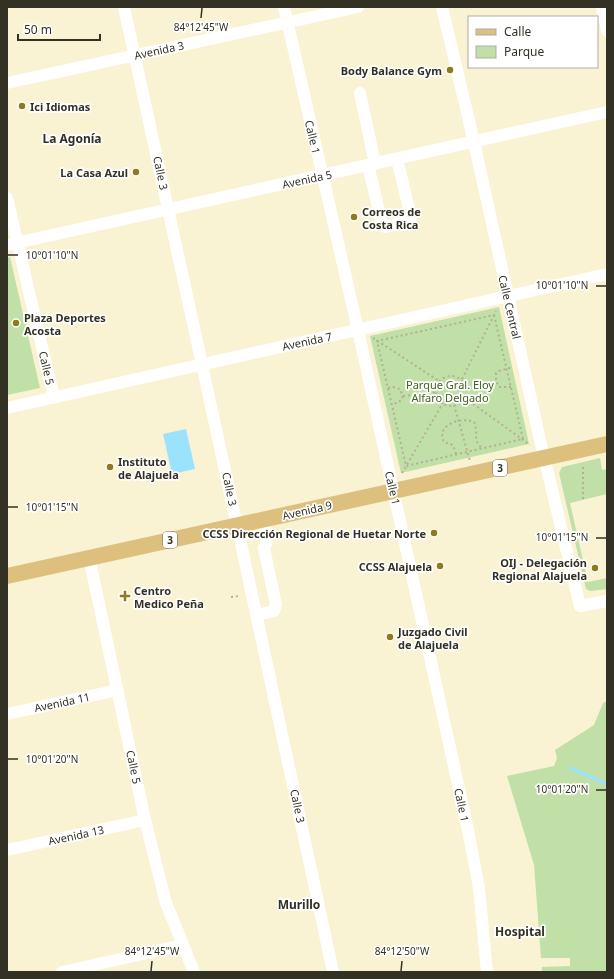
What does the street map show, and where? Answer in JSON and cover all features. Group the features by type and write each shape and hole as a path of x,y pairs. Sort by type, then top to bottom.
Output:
{"main road":[{"name":"Avenida 9","path":"7,576 89,557 238,526 396,484 545,458 607,444"}],"street":[{"name":"Calle 3","path":"124,7 238,526 333,972"},
{"name":"Calle 1","path":"284,7 358,330 396,484 476,870 487,972"},
{"name":"Avenida 3","path":"7,83 358,7"},
{"name":"Calle Central","path":"442,7 580,606 607,601"},
{"path":"602,7 607,31"},
{"path":"360,93 371,168 382,224 385,226 411,220 398,164"},
{"name":"Avenida 5","path":"12,244 323,176 398,164 474,142 607,112"},
{"name":"Calle 5","path":"7,198 12,244 54,398"},
{"name":"Avenida 7","path":"7,408 607,274"},
{"path":"257,615 274,611 276,606 264,548 267,542 263,520"},
{"name":"Calle 5","path":"89,557 145,820 166,903 194,972"},
{"name":"Avenida 11","path":"7,714 118,690"},
{"name":"Avenida 13","path":"7,850 145,820"},
{"path":"62,972 183,945"}],"path":[{"path":"462,379 497,310"},
{"path":"377,341 494,315"},
{"path":"494,315 523,439"},
{"path":"372,338 439,381"},
{"path":"377,341 406,466"},
{"path":"511,387 499,387 496,381 496,373 506,368 514,367 512,360"},
{"path":"453,375 462,379 466,388 465,398 462,401 448,406 439,400 436,392 439,381 453,375"},
{"path":"388,388 393,387 400,389 403,396 400,402 396,404 392,403"},
{"path":"403,396 436,392"},
{"path":"385,394 390,394"},
{"path":"465,398 532,447"},
{"path":"396,484 443,403"},
{"path":"454,405 470,461 477,459"},
{"path":"456,454 453,445 444,442 442,434 447,426 458,421 471,420 474,422 477,431 477,444 482,448"},
{"path":"406,466 523,439"},
{"path":"530,440 532,447"},
{"path":"525,448 532,447"},
{"path":"399,457 404,456"},
{"path":"583,466 583,499"},
{"path":"396,484 398,470"},
{"path":"396,484 404,475"},
{"path":"231,597 239,596"}],"green space":[{"name":"Plaza Deportes Acosta","path":"10,257 40,388 7,395 7,258"},
{"name":"Parque Gral. Eloy Alfaro Delgado","path":"499,307 529,444 401,473 370,336"},
{"path":"600,458 602,470 607,469 607,494 570,503 588,582 607,578 607,589 590,591 586,589 559,473 562,467"},
{"path":"607,701 607,972 542,972 542,967 570,966 570,958 541,958 534,865 507,776 554,766 557,758 555,750 594,725 603,703"}],"water":[{"path":"186,429 195,469 172,474 163,434"}],"waterway":[{"path":"570,768 607,784"}],"place":[{"name":"Body Balance Gym","path":"450,70"},
{"name":"Ici Idiomas","path":"22,106"},
{"name":"La Casa Azul","path":"136,172"},
{"name":"Correos de Costa Rica","path":"354,217"},
{"name":"Plaza Deportes Acosta","path":"16,323"},
{"name":"Instituto de Alajuela","path":"110,467"},
{"name":"CCSS Dirección Regional de Huetar Norte","path":"434,533"},
{"name":"CCSS Alajuela","path":"440,566"},
{"name":"OIJ - Delegación Regional Alajuela","path":"595,568"},
{"name":"Centro Medico Peña","path":"125,596"},
{"name":"Juzgado Civil de Alajuela","path":"390,637"}],"district":[{"name":"La Agonía","path":"72,138"},
{"name":"Murillo","path":"299,904"},
{"name":"Hospital","path":"520,931"}]}
